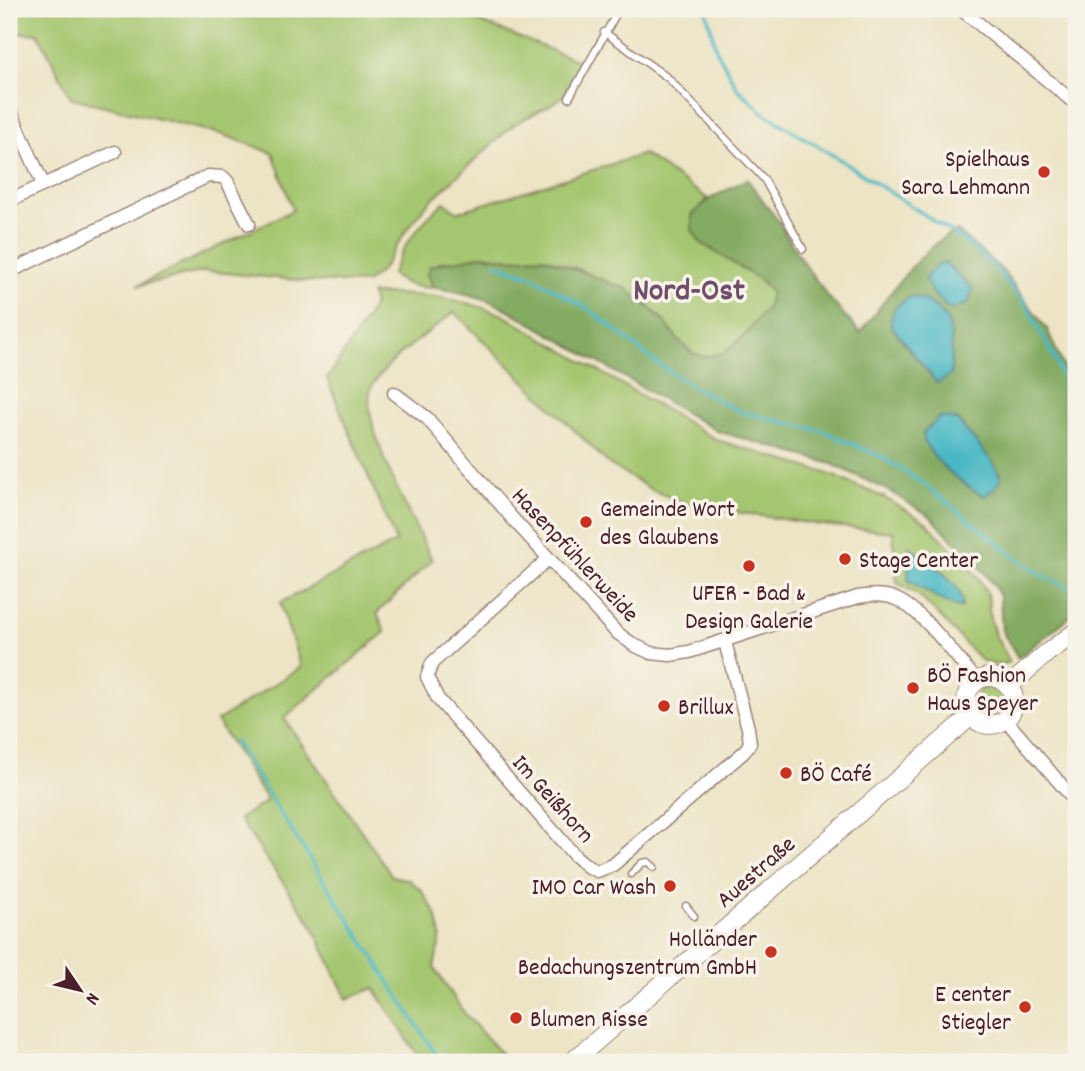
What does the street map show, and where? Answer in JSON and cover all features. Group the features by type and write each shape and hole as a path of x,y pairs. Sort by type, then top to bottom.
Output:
{"street":[{"path":"961,9 1076,104"},
{"path":"9,107 43,184"},
{"path":"9,201 115,152"},
{"path":"9,272 208,176 223,177 228,181 249,225"},
{"name":"Hasenpfühlerweide","path":"394,393 427,418 548,559 616,632 634,645 651,653 690,652 858,597 883,596 895,598 919,615 977,681"},
{"name":"Im Geißhorn","path":"548,559 432,663 427,677 438,699 575,856 588,867 597,871 613,865 744,752 750,743 725,642"},
{"path":"1009,686 1076,632"},
{"path":"996,677 1009,686 1013,693 1013,708 1006,719 1000,723 986,725 971,716 966,702 967,693 977,681 996,677"},
{"name":"Auestraße","path":"572,1062 971,716"},
{"path":"1006,719 1076,802"}],"lane":[{"path":"569,98 619,9"},
{"path":"604,32 668,78 764,179 803,249"},
{"path":"632,874 642,863 648,862 653,867"},
{"path":"686,906 694,916"}],"green space":[{"path":"9,9 448,9 584,63 565,94 513,125 429,202 406,231 381,271 366,283 306,281 205,271 137,286 293,210 273,153 221,134 71,98 38,33 9,34"},
{"path":"644,154 708,199 692,215 700,242 760,280 771,292 768,306 747,333 724,353 704,357 692,353 645,302 581,270 543,257 510,259 483,255 439,262 427,275 434,288 402,282 392,275 413,235 444,202 458,212"},
{"path":"747,179 829,298 860,333 917,261 944,238 957,231 1003,271 1047,329 1076,396 1076,612 1018,658 1002,631 1000,597 994,586 930,516 887,490 832,464 717,431 505,308 488,300 434,288 427,275 430,266 483,255 510,259 543,257 627,289 663,320 692,353 704,357 724,353 747,333 768,306 771,292 760,280 700,242 692,230 692,215 708,200","holes":["923,299 946,318 950,330 950,347 916,358 902,341","957,420 995,465 984,496 951,472 924,441"]},
{"path":"371,294 438,297 503,315 717,440 829,474 883,497 926,522 977,576 988,594 995,635 1010,662 996,664 981,660 919,595 897,583 893,532 822,525 689,505 652,490 609,464 454,312 411,345 381,373 373,384 369,399 372,419 389,471 432,560 377,613 385,632 284,718 392,876 409,880 422,891 436,914 441,936 434,967 465,1014 508,1062 422,1062 374,988 347,999 311,923 239,819 267,801 217,721 301,667 280,603 396,542 327,379 374,306"},
{"path":"991,685 1002,689 1006,700 1002,711 991,715 980,711 976,700 980,689"}],"water":[{"path":"945,263 973,289 968,303 951,310 935,296 925,278 936,266"},
{"path":"913,296 938,309 949,326 951,375 937,383 891,326 896,307"},
{"path":"940,417 957,420 996,467 1000,480 984,496 956,477 930,451 923,433"},
{"path":"909,547 951,581 962,598 962,607 944,601 908,580"}],"waterway":[{"path":"706,9 716,49 737,88 765,114 966,242 994,267 1025,303 1057,363 1066,389 1072,448 1076,454"},
{"path":"497,264 533,277 590,310 654,361 695,388 741,412 823,431 882,457 924,484 1018,559 1045,577 1076,590"},
{"path":"234,741 441,1062"}],"place":[{"name":"Spielhaus Sara Lehmann","path":"1044,172"},
{"name":"Gemeinde Wort des Glaubens","path":"586,522"},
{"name":"Stage Center","path":"845,559"},
{"name":"UFER - Bad & Design Galerie","path":"749,566"},
{"name":"BÖ Fashion Haus Speyer","path":"913,688"},
{"name":"Brillux","path":"664,706"},
{"name":"BÖ Café","path":"786,773"},
{"name":"IMO Car Wash","path":"670,886"},
{"name":"Holländer Bedachungszentrum GmbH","path":"771,952"},
{"name":"E center Stiegler","path":"1025,1007"},
{"name":"Blumen Risse","path":"516,1018"}],"district":[{"name":"Nord-Ost","path":"689,288"}]}
